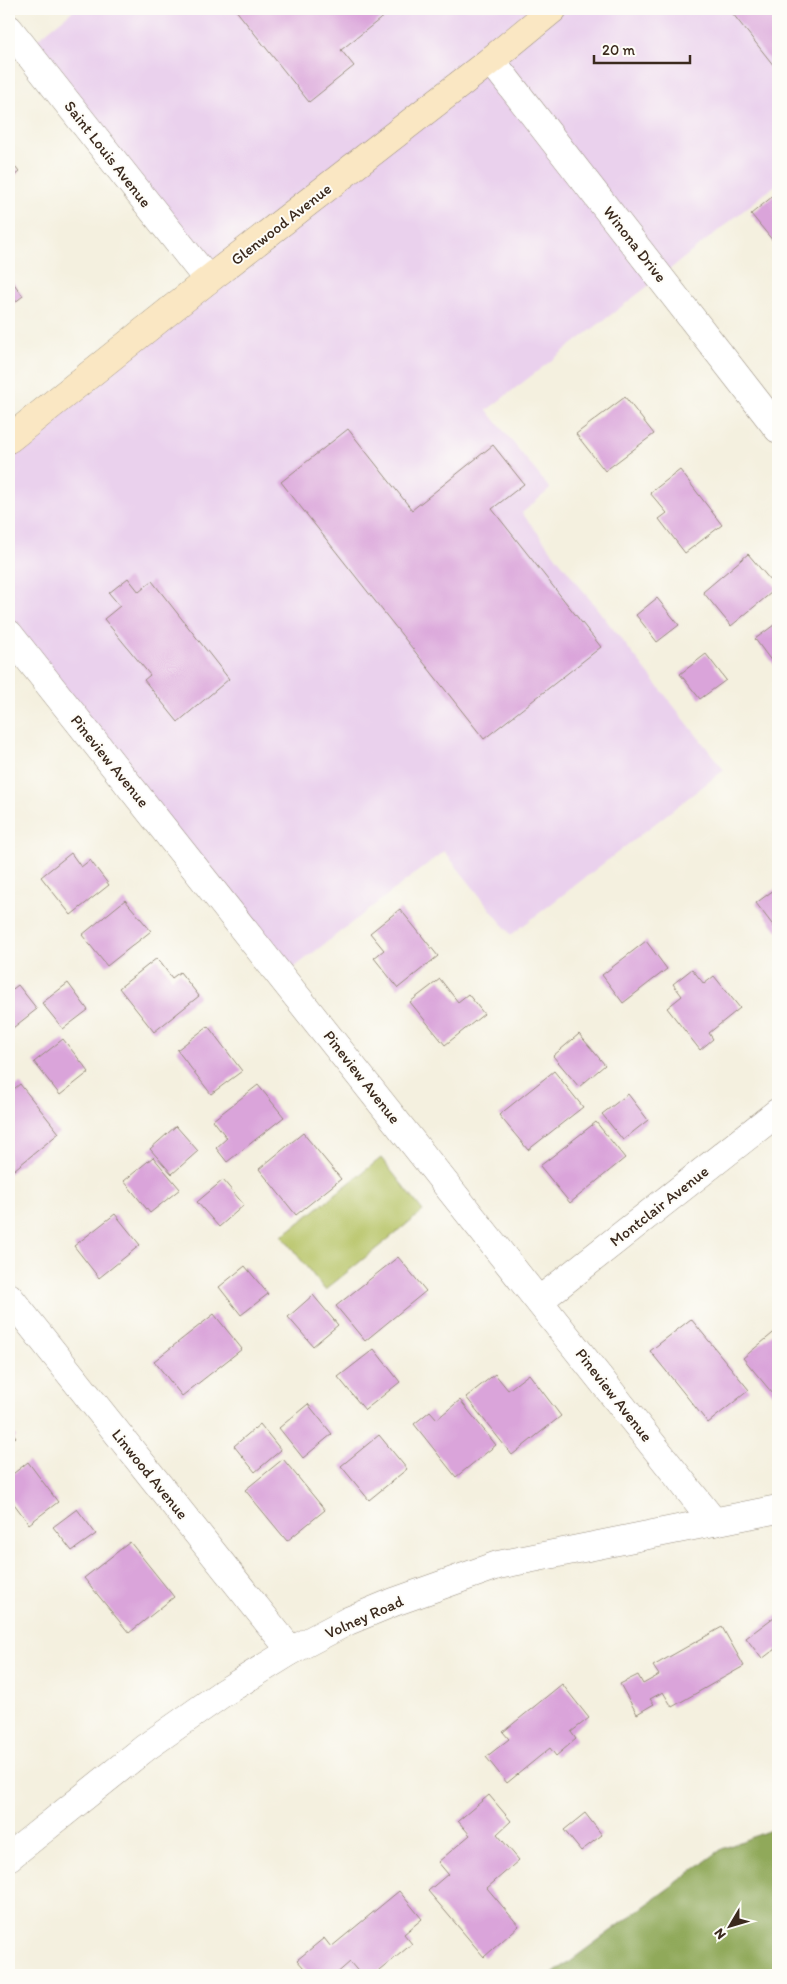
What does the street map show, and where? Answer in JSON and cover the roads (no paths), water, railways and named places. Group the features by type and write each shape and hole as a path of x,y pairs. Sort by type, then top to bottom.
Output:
{"main road":[{"name":"Glenwood Avenue","path":"9,439 208,280 491,60 553,9"}],"street":[{"name":"Saint Louis Avenue","path":"9,28 208,280"},
{"name":"Winona Drive","path":"491,60 778,429"},
{"name":"Pineview Avenue","path":"9,634 540,1300 714,1522"},
{"name":"Montclair Avenue","path":"540,1300 778,1112"},
{"name":"Linwood Avenue","path":"9,1297 291,1651"},
{"name":"Volney Road","path":"9,1856 145,1748 223,1693 291,1651 348,1622 394,1602 498,1565 778,1509"}]}
